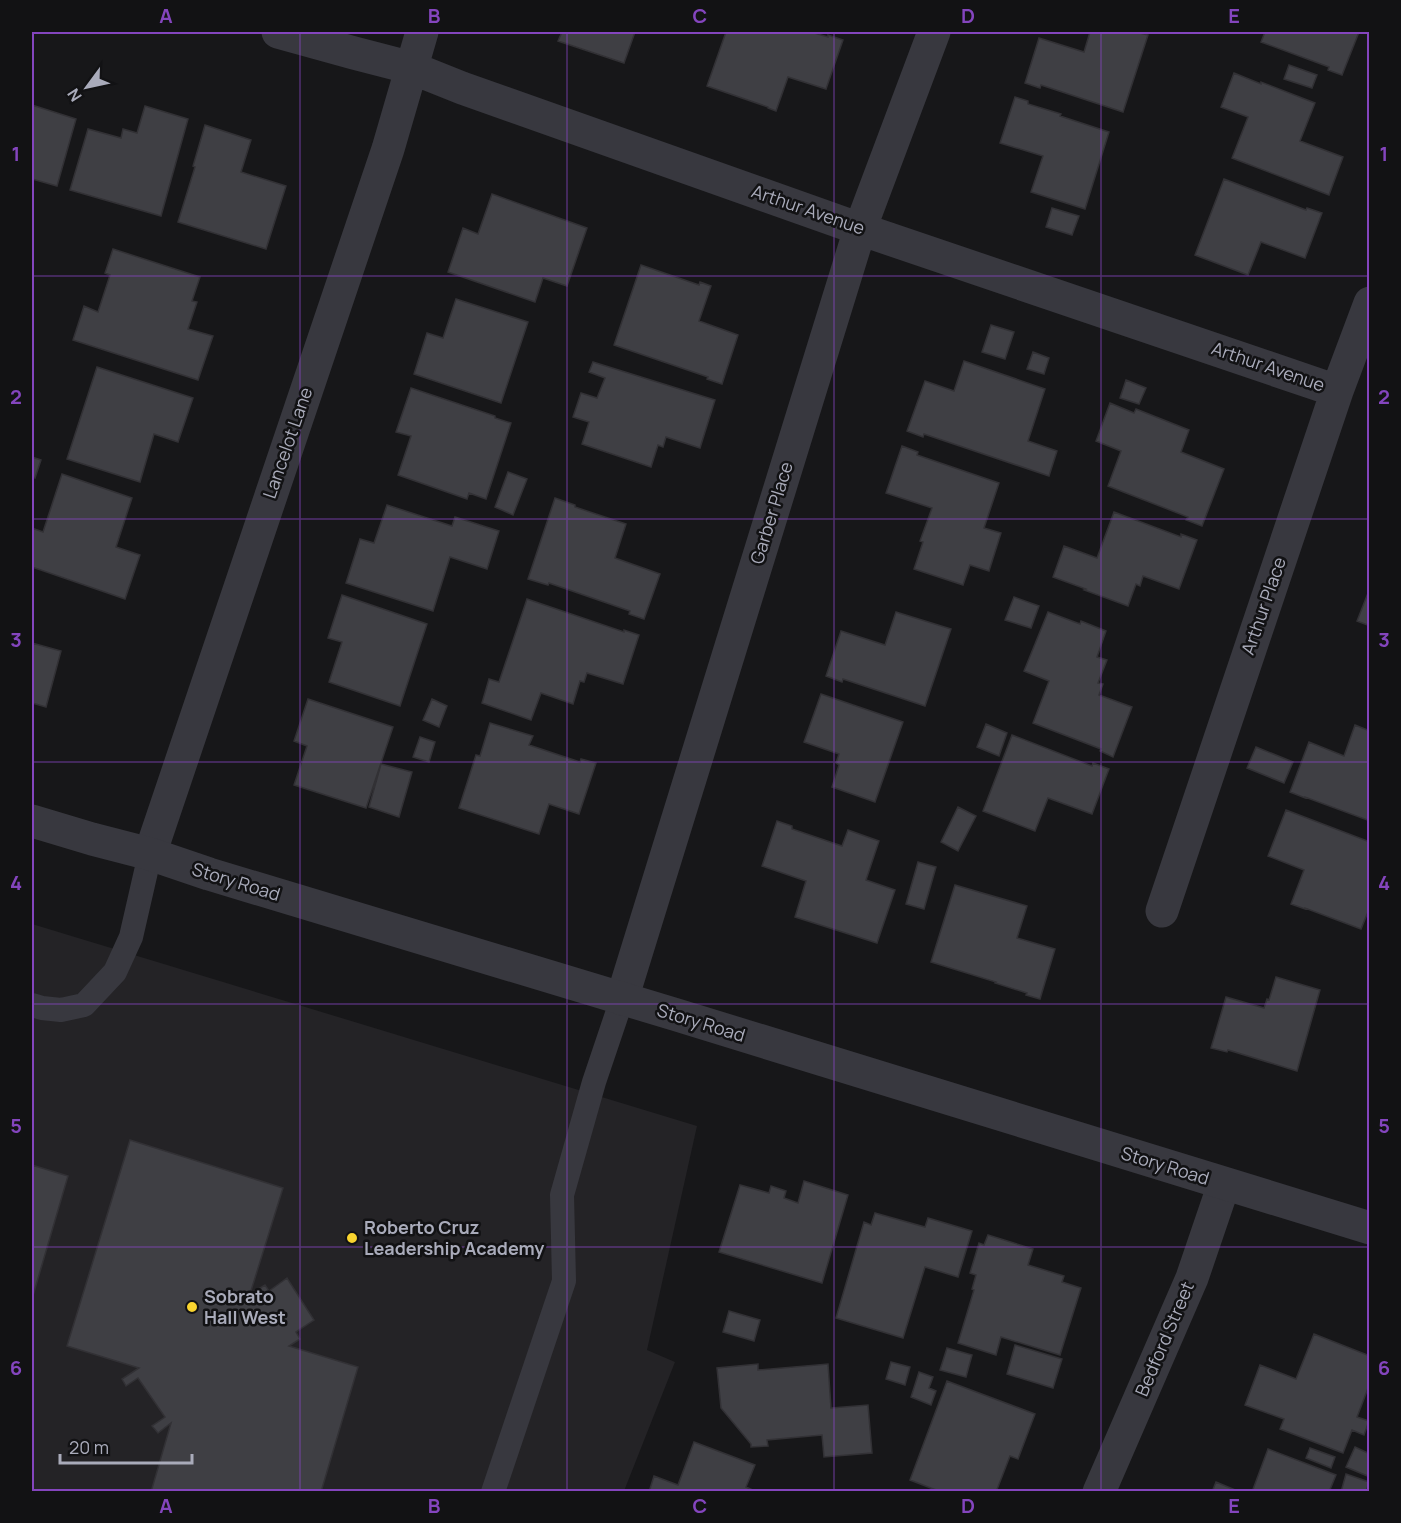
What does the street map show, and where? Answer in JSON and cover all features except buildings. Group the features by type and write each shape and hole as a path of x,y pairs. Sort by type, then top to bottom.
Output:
{"street":[{"name":"Arthur Avenue","path":"278,32 412,68 462,88 860,229 1337,391"},
{"name":"Lancelot Lane","path":"150,854 388,149 422,32"},
{"name":"Garber Place","path":"622,999 860,229 934,32"},
{"name":"Arthur Place","path":"1162,910 1337,391 1370,303"},
{"name":"Story Road","path":"32,821 92,840 150,854 209,874 1370,1228"},
{"name":"Bedford Street","path":"1099,1491 1192,1278 1224,1184"}],"lane":[{"path":"32,1005 61,1010 84,1005 116,972 131,937 150,854"},
{"path":"493,1491 564,1281 562,1196 594,1082 622,999"}],"shaded area":[{"name":"Roberto Cruz Leadership Academy","path":"32,924 697,1126 647,1350 675,1362 624,1491 32,1491"}],"place":[{"name":"Roberto Cruz Leadership Academy","path":"352,1238"},
{"name":"Sobrato Hall West","path":"192,1307"}]}
